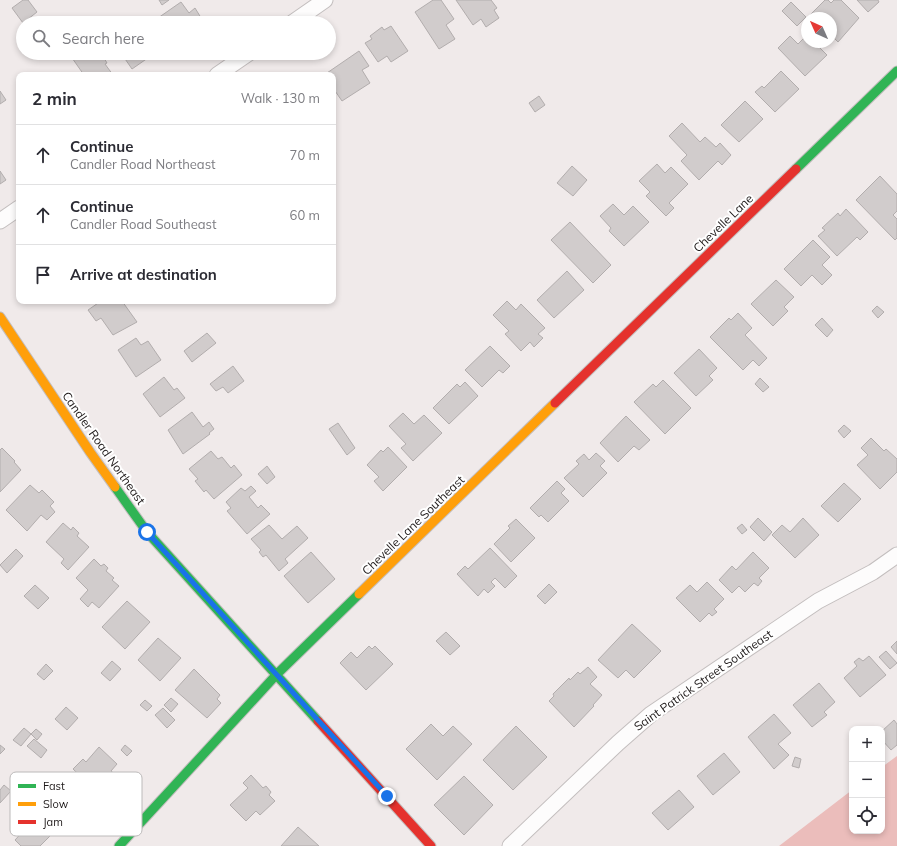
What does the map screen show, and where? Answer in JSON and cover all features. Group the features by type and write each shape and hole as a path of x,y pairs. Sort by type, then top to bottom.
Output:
{"street":[{"path":"302,16 325,0"},
{"path":"222,72 239,60"},
{"name":"Chevelle Lane","path":"566,392 897,71"},
{"path":"0,220 16,210"},
{"name":"Candler Road Northeast","path":"0,318 90,452 147,532 431,846"},
{"name":"Chevelle Lane Southeast","path":"142,821 277,674 566,392"},
{"name":"Saint Patrick Street Southeast","path":"510,846 618,743 651,714 818,601 873,572 897,555"},
{"name":"Chevelle Lane Southeast","path":"119,846 128,836"}],"shaded area":[{"path":"897,756 897,846 779,846 849,792 849,834 885,834 885,765"}],"building":[{"path":"23,0 28,0 37,12 32,16 18,16 12,8"},
{"path":"159,0 169,0 162,5"},
{"path":"433,0 441,0 454,19 446,25 455,39 439,49 415,12"},
{"path":"456,0 491,0 497,8 494,10 499,18 486,27 481,19 473,25"},
{"path":"825,0 828,0 831,3 834,0 841,0 859,18 838,42 837,12 813,12"},
{"path":"857,0 878,0 879,2 868,12"},
{"path":"181,2 189,13 195,8 200,16 161,16"},
{"path":"791,2 801,12 801,22 797,26 782,11"},
{"path":"391,26 408,51 391,62 387,56 378,62 365,43 372,39 370,36 382,27 384,30"},
{"path":"790,36 798,44 801,41 801,48 820,48 827,55 805,76 778,48"},
{"path":"359,51 369,66 362,70 370,83 342,101 336,92 336,72 328,72"},
{"path":"74,60 105,60 107,63 105,64 111,72 82,72"},
{"path":"126,60 145,60 132,69"},
{"path":"781,71 799,89 775,112 755,92 762,86 764,88"},
{"path":"0,91 6,100 0,104"},
{"path":"539,96 545,105 535,112 529,103"},
{"path":"745,101 763,119 739,142 721,125"},
{"path":"682,123 700,142 705,137 716,147 720,143 731,155 722,165 718,161 699,180 681,161 687,155 669,136"},
{"path":"657,164 665,173 671,167 688,184 669,203 674,208 666,216 646,196 650,192 639,181"},
{"path":"572,166 587,180 573,196 557,183"},
{"path":"0,171 6,180 0,184"},
{"path":"880,176 897,194 897,211 893,215 897,219 897,238 895,240 856,200"},
{"path":"613,204 624,215 633,206 649,222 624,246 609,231 611,228 600,216"},
{"path":"846,209 868,232 860,240 857,237 837,256 818,236 825,230 822,228 838,213 840,216"},
{"path":"570,222 611,265 593,283 551,240"},
{"path":"813,240 830,257 822,265 832,275 822,285 812,275 801,286 784,269"},
{"path":"567,271 584,290 554,318 537,300"},
{"path":"776,280 794,297 784,307 788,311 773,326 751,304"},
{"path":"507,301 516,310 521,304 545,328 538,334 543,338 534,347 530,342 521,351 505,334 509,331 493,315"},
{"path":"97,304 124,304 137,322 113,335 101,318 96,321 88,310"},
{"path":"877,306 884,312 878,318 872,311"},
{"path":"738,313 752,328 745,335 767,358 759,366 753,360 743,370 710,337 729,318 731,320"},
{"path":"822,318 833,330 827,337 815,325"},
{"path":"207,333 216,343 192,362 184,351"},
{"path":"136,338 141,345 148,341 161,360 136,377 118,350"},
{"path":"490,346 510,366 503,373 499,370 482,387 465,370"},
{"path":"699,349 717,368 709,376 713,380 696,396 674,373"},
{"path":"233,366 244,381 228,393 223,387 216,391 210,384"},
{"path":"164,377 174,390 177,388 185,398 160,417 143,394"},
{"path":"760,378 769,387 763,392 755,384"},
{"path":"663,380 691,408 665,434 634,402 653,384 656,387"},
{"path":"465,382 478,396 449,424 433,408 457,384 460,387"},
{"path":"192,412 203,427 209,422 214,429 209,433 210,434 183,454 168,430"},
{"path":"403,413 414,424 424,415 442,433 413,461 401,448 406,444 389,426"},
{"path":"626,416 650,440 639,450 634,446 618,462 600,443"},
{"path":"338,423 355,448 347,455 329,429"},
{"path":"844,425 851,431 844,438 838,431"},
{"path":"871,438 884,451 886,449 897,459 897,472 880,489 857,465 868,455 861,448"},
{"path":"388,447 407,467 383,491 374,481 379,477 367,465 381,450 383,452"},
{"path":"2,448 15,461 14,462 21,470 0,492 0,450"},
{"path":"211,451 218,459 222,457 231,468 234,465 242,475 214,499 206,490 204,492 195,481 198,479 189,469"},
{"path":"596,453 605,461 600,466 607,473 583,497 564,478 579,464 576,461 584,454 589,460"},
{"path":"267,466 275,477 267,484 258,474"},
{"path":"557,481 565,489 561,493 569,501 548,522 541,515 539,517 530,508"},
{"path":"844,483 861,499 838,522 821,506"},
{"path":"30,485 39,493 42,490 54,502 50,506 55,512 47,520 41,515 27,531 6,510"},
{"path":"251,486 256,491 249,497 258,508 261,505 270,514 247,534 227,511 231,508 226,502 241,488 245,491"},
{"path":"758,518 772,532 764,541 750,527"},
{"path":"803,518 819,535 795,558 772,535 782,525 790,532"},
{"path":"516,519 535,538 511,562 494,544 510,528 508,526"},
{"path":"63,523 71,530 73,527 79,533 77,536 89,547 68,570 61,563 64,559 46,542"},
{"path":"742,524 747,530 742,534 737,528"},
{"path":"269,525 282,539 297,526 308,538 285,559 288,563 279,571 266,555 263,557 259,552 261,550 251,539"},
{"path":"490,548 517,576 505,588 495,578 491,582 495,586 488,593 484,589 478,596 457,574 465,566 468,569"},
{"path":"16,549 23,556 7,573 0,565"},
{"path":"311,552 335,579 308,603 284,576"},
{"path":"753,552 769,568 759,578 762,581 758,586 754,583 745,592 739,586 732,593 719,580 732,566 736,570"},
{"path":"94,559 101,566 104,564 108,568 106,571 114,578 112,580 119,586 99,608 92,602 88,607 80,599 88,590 76,578"},
{"path":"707,582 724,599 714,609 717,612 712,616 709,613 700,622 676,598 690,585 697,592"},
{"path":"549,584 557,592 545,604 537,596"},
{"path":"35,585 49,598 38,609 24,596"},
{"path":"127,601 150,622 125,649 102,627"},
{"path":"632,624 661,651 634,678 626,670 618,678 598,660"},
{"path":"446,632 460,646 450,655 436,641"},
{"path":"158,638 181,658 160,681 138,660"},
{"path":"897,641 897,654 891,647"},
{"path":"369,646 372,649 375,646 393,664 366,690 340,663 351,652 357,658"},
{"path":"886,651 897,663 890,669 879,657"},
{"path":"869,656 886,675 860,697 844,678 857,666 854,662 859,658 863,661"},
{"path":"112,661 121,669 110,681 101,673"},
{"path":"46,664 53,671 44,680 37,674"},
{"path":"588,667 597,677 590,684 602,695 593,705 594,706 574,727 549,701 554,696 553,694 569,678 570,680 578,672 580,674"},
{"path":"194,669 220,695 217,699 221,703 207,718 175,690"},
{"path":"819,683 835,702 824,712 827,715 812,727 793,705"},
{"path":"171,698 178,704 171,712 164,705"},
{"path":"145,700 152,706 147,711 140,705"},
{"path":"66,707 78,718 67,730 55,719"},
{"path":"163,708 175,720 167,728 155,715"},
{"path":"774,714 791,733 778,744 789,755 774,769 748,737"},
{"path":"894,720 897,724 897,745 891,750 885,743 885,728"},
{"path":"431,724 443,736 453,726 472,744 437,780 406,749"},
{"path":"516,726 547,757 513,790 483,760"},
{"path":"24,728 31,734 21,746 13,740"},
{"path":"36,729 42,734 37,740 31,734"},
{"path":"34,739 47,750 41,758 27,746"},
{"path":"0,745 5,749 0,754"},
{"path":"125,745 132,751 127,756 121,750"},
{"path":"99,747 117,764 111,771 112,772 76,772 73,769 83,759 86,762"},
{"path":"724,753 740,772 713,795 697,776"},
{"path":"795,757 801,759 799,768 792,766"},
{"path":"251,775 263,788 266,786 271,792 269,795 275,801 260,815 256,811 246,821 230,805 248,788 243,783"},
{"path":"464,776 493,805 464,835 434,805"},
{"path":"4,785 10,790 10,792 0,803 0,790"},
{"path":"679,790 694,807 668,830 652,813"},
{"path":"298,827 319,846 281,846"},
{"path":"19,836 50,836 40,846 21,846 15,840"}],"traffic: fast":[{"path":"796,169 897,71"},
{"path":"115,487 147,532 318,721"},
{"path":"142,821 277,674 359,594"},
{"path":"119,846 128,836"}],"traffic: slow":[{"path":"0,317 115,487"},
{"path":"359,594 555,403"}],"traffic: jam":[{"path":"555,403 796,169"},
{"path":"318,721 431,846"}],"route":[{"path":"147,532 387,796"}]}
